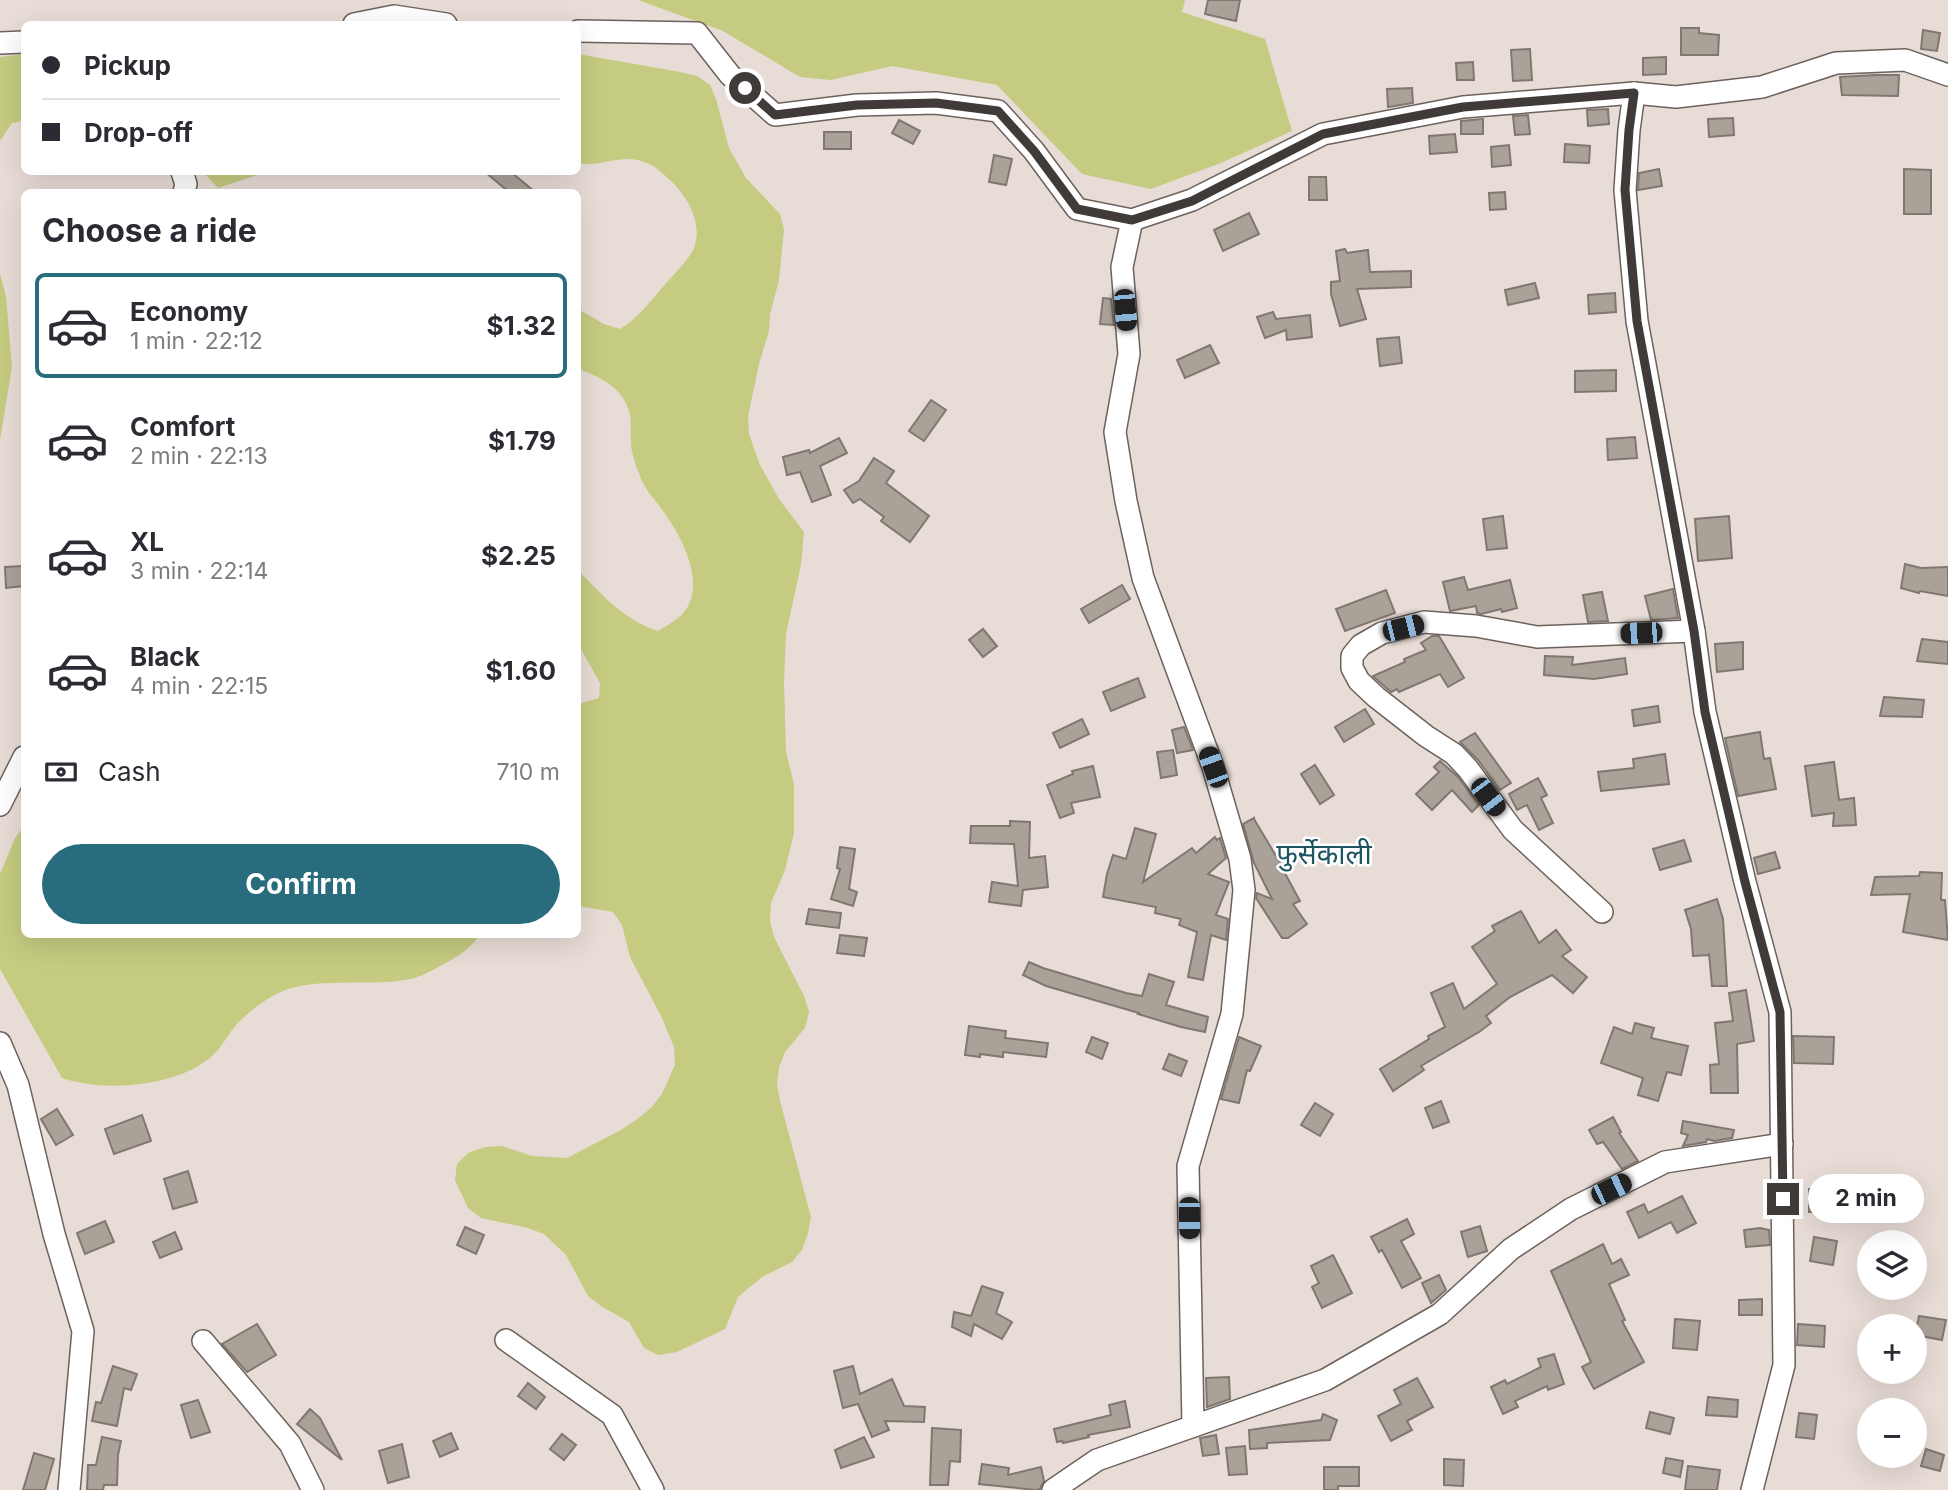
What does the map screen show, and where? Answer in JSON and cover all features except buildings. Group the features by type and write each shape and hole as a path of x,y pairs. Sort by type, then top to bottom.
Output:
{"street":[{"path":"369,21 394,16 426,21"},
{"path":"581,31 697,33 730,75 775,115 857,105 923,103 998,111 1034,151 1077,209 1132,220 1192,201 1323,134 1463,107 1634,93 1676,97 1762,87 1836,63 1905,60 1948,75"},
{"path":"0,43 21,41"},
{"path":"1634,93 1625,190 1637,321 1694,631 1705,712 1745,882 1780,1012 1784,1365 1752,1490"},
{"path":"1132,220 1122,267 1129,354 1115,432 1126,501 1143,578 1221,792 1240,859 1244,890 1232,1014 1188,1166 1193,1426"},
{"path":"1602,912 1513,830 1454,754 1426,736 1359,681 1352,668 1352,656 1361,645 1382,633 1424,622 1476,626 1537,636 1694,631"},
{"path":"0,805 21,763"},
{"path":"0,1043 18,1086 54,1234 83,1331 69,1490"},
{"path":"1053,1490 1097,1460 1325,1380 1440,1314 1511,1249 1571,1209 1665,1162 1782,1144"},
{"path":"506,1340 612,1415 653,1490"},
{"path":"203,1341 290,1444 313,1490"}],"green space":[{"path":"638,0 1185,0 1182,12 1265,39 1292,131 1221,163 1151,189 1082,174 997,85 892,66 831,80 800,77 723,31"},
{"path":"21,54 21,122 12,123 0,141 0,57"},
{"path":"581,55 697,76 710,85 729,148 746,178 780,214 784,229 779,280 748,416 749,434 760,465 779,499 804,532 801,565 786,634 784,684 786,752 794,784 794,833 785,870 771,903 770,921 774,937 804,996 809,1012 805,1028 785,1052 779,1067 777,1084 811,1217 802,1250 792,1262 762,1277 738,1297 725,1329 677,1352 658,1355 644,1348 629,1322 588,1296 566,1255 544,1234 481,1218 468,1208 455,1180 457,1164 468,1153 485,1147 502,1146 532,1156 567,1158 619,1131 651,1108 662,1094 675,1065 674,1047 630,957 622,925 613,912 581,907 581,703 599,698 600,683 581,649 581,573 624,613 658,631 678,618 687,608 693,586 692,574 680,538 641,479 634,461 626,403 609,384 581,370 581,311 604,324 620,329 642,310 687,259 693,250 697,232 693,213 684,196 650,164 625,159 581,163"},
{"path":"206,175 258,175 218,188"},
{"path":"0,274 6,296 12,367 0,440"},
{"path":"21,830 21,938 477,938 460,955 415,978 391,982 317,984 281,992 247,1014 217,1051 185,1073 144,1084 122,1086 80,1083 62,1078 0,969 0,874"}],"district":[{"name":"फुर्सेकाली","path":"1324,854"}],"route":[{"path":"745,88 775,115 857,105 936,103 998,111 1034,151 1077,209 1132,220 1192,201 1323,134 1463,107 1634,93 1625,190 1637,321 1694,631 1705,712 1745,882 1780,1012 1783,1199"}]}
